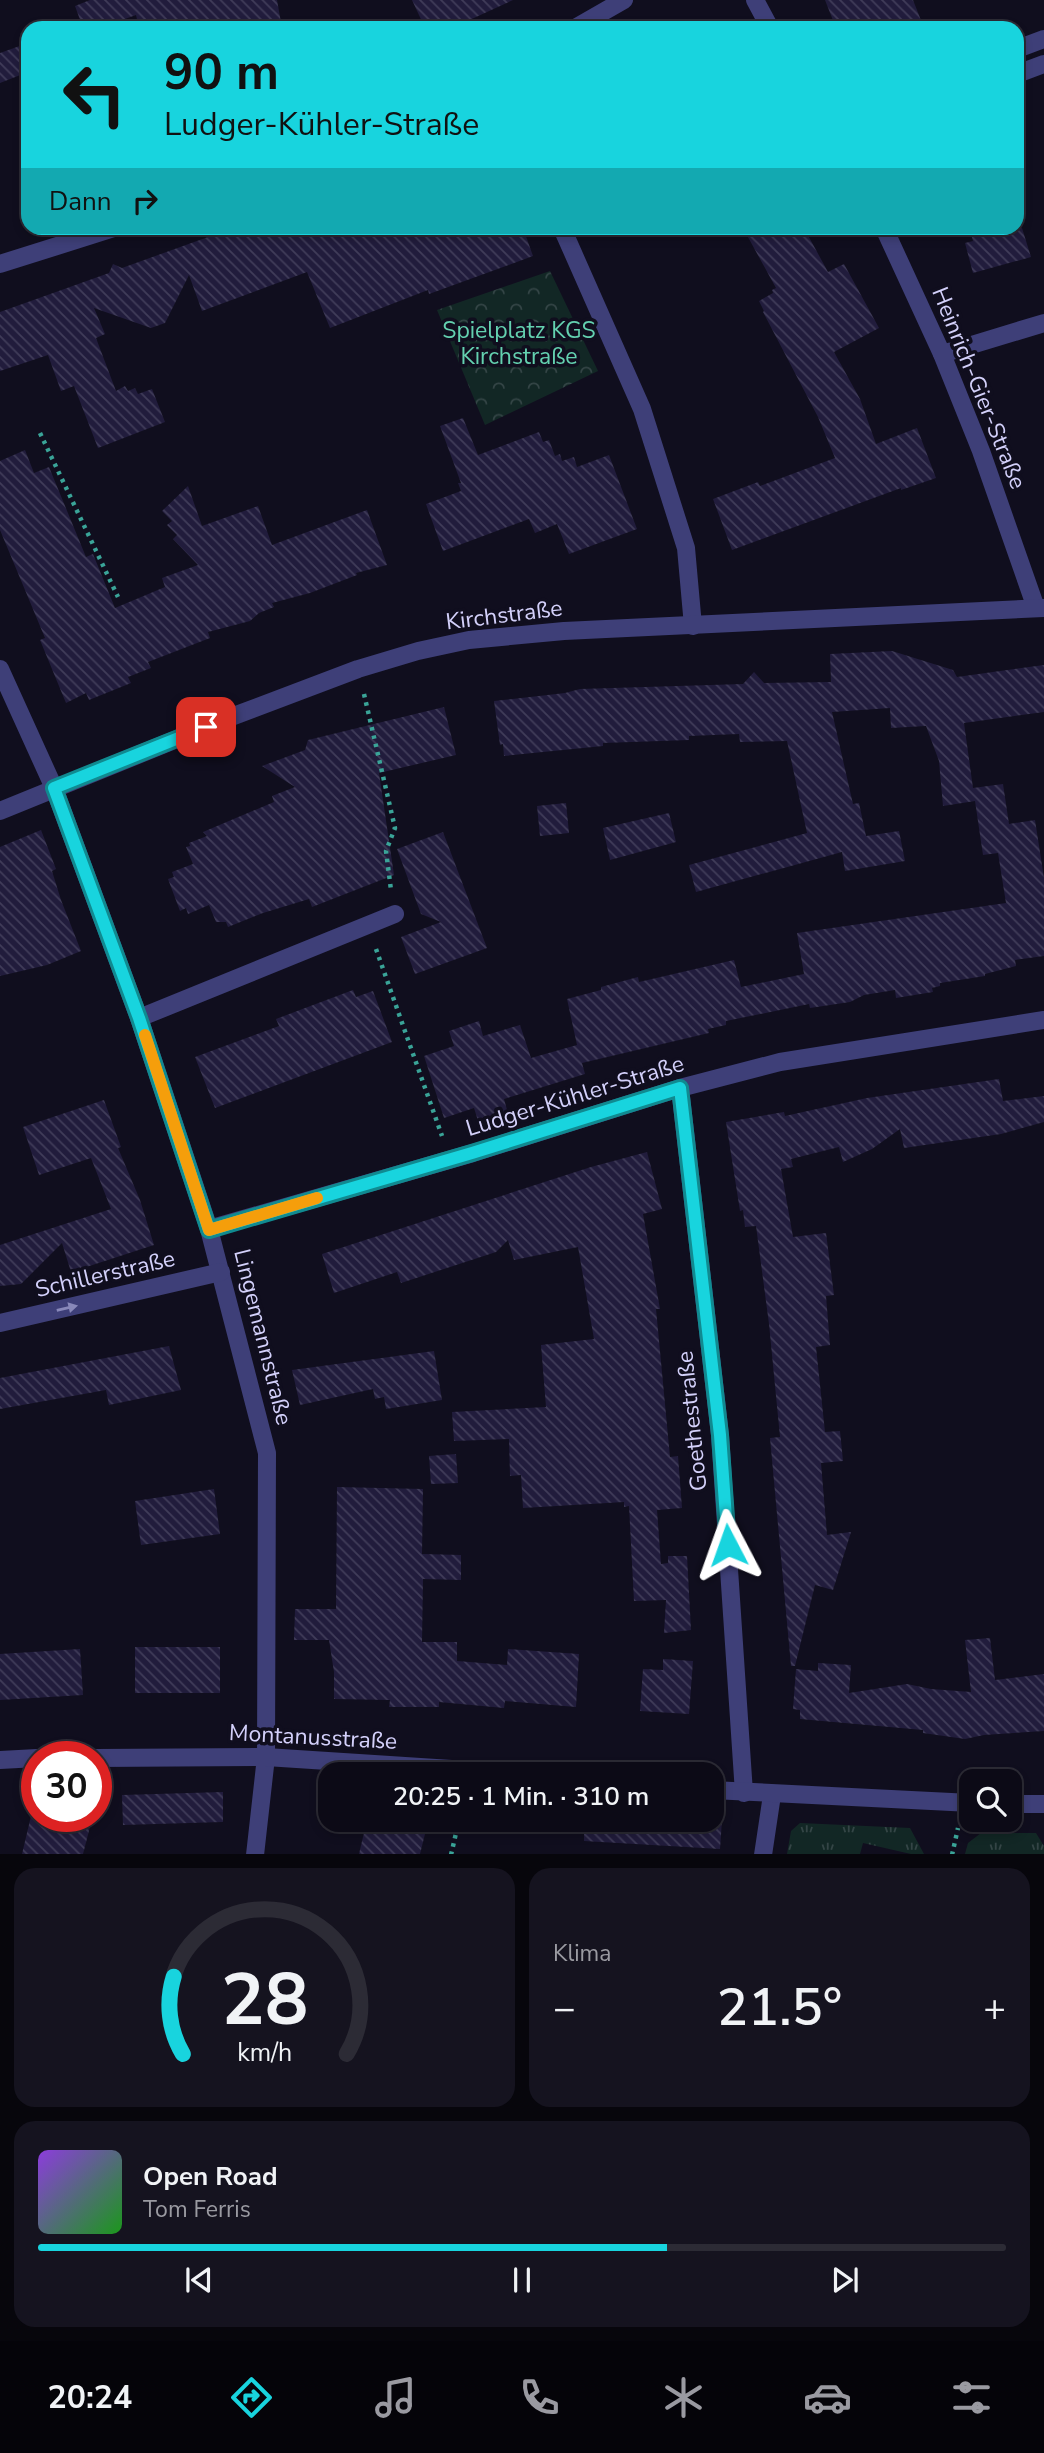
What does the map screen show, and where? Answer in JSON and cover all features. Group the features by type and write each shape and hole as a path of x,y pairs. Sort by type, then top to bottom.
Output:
{"street":[{"path":"587,21 624,0"},
{"path":"755,0 766,21"},
{"path":"1024,46 1044,39"},
{"path":"1024,71 1044,64"},
{"path":"0,264 92,235"},
{"path":"565,235 642,409 687,548 694,626"},
{"name":"Heinrich-Gier-Straße","path":"887,235 942,354 1040,608"},
{"path":"942,354 1044,323"},
{"name":"Kirchstraße","path":"0,811 231,717 358,669 418,651 469,640 564,631 1040,608"},
{"name":"Lingemannstraße","path":"0,669 54,788 139,1018 209,1230 267,1453 266,1757 255,1854"},
{"path":"139,1018 395,914"},
{"name":"Ludger-Kühler-Straße","path":"209,1230 680,1088 780,1062 1044,1020"},
{"name":"Goethestraße","path":"680,1088 720,1435 744,1793"},
{"name":"Schillerstraße","path":"0,1323 221,1272"},
{"name":"Montanusstraße","path":"112,1758 266,1757 343,1762"},
{"path":"0,1760 21,1759"},
{"path":"724,1791 959,1802"},
{"path":"763,1854 772,1794"},
{"path":"1022,1804 1044,1804"}],"path":[{"path":"40,433 118,597"},
{"path":"358,669 395,828 386,851 395,914"},
{"path":"368,925 450,1159"},
{"path":"451,1854 456,1832"}],"green space":[{"name":"Spielplatz KGS Kirchstraße","path":"550,271 598,371 485,425 437,310"},
{"path":"800,1823 910,1828 924,1854 911,1854 863,1843 860,1854 787,1854 791,1831"},
{"path":"981,1833 1036,1833 1044,1846 1044,1854 965,1854 968,1843"}],"building":[{"path":"90,0 277,0 281,21 137,21 136,15 119,21 80,21 75,6"},
{"path":"412,0 513,0 467,21 422,21"},
{"path":"825,0 913,0 921,21 833,21"},
{"path":"21,46 21,75 0,83 0,53"},
{"path":"1024,234 1031,257 973,273 965,243 973,241 971,235"},
{"path":"214,235 526,235 533,256 429,294 428,290 330,328 307,272 202,311 189,275 165,323 151,328 94,308 105,334 96,338 116,391 125,386 128,391 135,388 138,394 152,389 165,422 98,448 74,386 61,391 48,355 0,371 0,312 109,273 113,264 122,268"},
{"path":"747,235 808,235 828,272 844,264 879,328 834,352 860,399 876,444 917,428 936,478 901,488 732,550 713,499 758,482 760,486 835,458 818,417 759,301 773,293 772,290 776,288"},
{"path":"463,418 478,455 539,432 543,442 549,440 555,456 560,454 562,461 574,457 577,467 609,455 637,529 569,554 557,524 535,533 529,519 443,551 426,504 461,491 458,483 461,483 440,426"},
{"path":"25,450 34,473 49,467 86,557 93,554 115,608 165,587 162,578 198,565 173,539 177,535 167,525 172,521 162,511 188,486 202,526 258,506 272,545 367,510 387,565 356,573 357,575 310,593 272,603 274,607 259,613 250,621 208,632 210,638 148,662 151,668 128,677 131,683 89,700 86,693 66,703 40,640 45,638 0,530 0,461"},
{"path":"892,651 953,670 957,677 1044,665 1044,712 964,723 973,788 1003,784 1009,824 1035,820 1044,878 1044,956 1015,960 1016,966 985,976 940,983 940,986 932,988 933,992 896,998 895,990 864,995 850,1002 810,1008 809,1004 726,1021 726,1025 708,1029 709,1033 582,1063 585,1074 504,1099 509,1117 480,1127 474,1108 444,1118 424,1056 454,1046 449,1031 479,1021 483,1036 520,1025 531,1058 577,1045 567,999 601,990 601,987 638,977 639,982 734,960 741,987 804,974 797,933 1006,903 998,853 983,855 975,801 943,806 939,761 926,726 891,728 890,708 832,712 853,804 859,803 866,836 899,831 905,861 845,871 842,852 696,892 689,865 807,833 787,741 740,742 739,734 689,736 689,740 603,743 603,746 504,756 503,744 500,745 494,701 580,689 743,684 754,672 764,683 831,682 830,654"},
{"path":"444,707 456,755 379,773 394,875 312,907 309,899 228,927 226,922 216,922 209,905 188,914 186,908 180,911 168,879 174,877 172,872 193,864 186,847 190,846 189,843 207,836 203,832 274,802 272,796 295,787 262,766 305,750 308,740"},
{"path":"566,803 569,833 540,836 537,806"},
{"path":"669,813 676,842 610,860 603,828"},
{"path":"41,830 56,869 52,871 61,900 81,951 47,965 0,976 0,847"},
{"path":"443,832 487,948 415,974 401,937 441,922 421,914 397,849"},
{"path":"353,990 356,997 373,991 392,1042 215,1108 195,1057 279,1026 276,1019"},
{"path":"999,1079 1003,1101 1044,1096 1044,1122 1001,1134 904,1148 900,1129 872,1149 843,1162 839,1147 791,1159 793,1167 781,1169 793,1237 826,1233 834,1295 826,1296 830,1345 816,1347 825,1432 840,1431 843,1461 821,1463 827,1535 851,1532 833,1590 815,1585 795,1666 791,1666 770,1438 780,1437 769,1324 756,1226 745,1227 743,1210 740,1211 726,1122 784,1112 785,1116 867,1098"},
{"path":"104,1100 121,1147 118,1148 140,1200 154,1245 71,1272 62,1243 21,1284 0,1286 0,1245 111,1209 91,1158 39,1175 23,1127"},
{"path":"647,1152 662,1209 643,1214 660,1309 656,1309 670,1457 678,1456 682,1508 657,1510 661,1564 668,1563 668,1556 687,1556 691,1630 664,1633 666,1600 634,1601 629,1506 624,1507 624,1502 523,1508 521,1475 510,1476 509,1439 454,1441 452,1412 546,1407 541,1345 594,1339 578,1247 514,1260 508,1240 496,1252 401,1283 397,1272 334,1293 322,1254 591,1167"},
{"path":"169,1346 181,1390 109,1405 106,1390 0,1409 0,1378"},
{"path":"434,1351 442,1400 386,1409 384,1397 375,1399 373,1389 300,1405 292,1370"},
{"path":"456,1454 458,1483 431,1484 429,1456"},
{"path":"337,1487 423,1489 422,1554 461,1555 461,1580 423,1579 422,1642 457,1642 457,1661 507,1665 508,1649 579,1654 576,1707 505,1701 504,1708 439,1702 439,1707 389,1707 390,1700 334,1699 334,1672 329,1640 294,1640 295,1609 336,1609"},
{"path":"214,1489 220,1534 141,1545 135,1501"},
{"path":"990,1638 995,1680 1044,1674 1044,1731 965,1739 923,1733 923,1730 800,1719 800,1710 793,1709 796,1669 818,1671 818,1663 851,1665 849,1693 907,1684 971,1692 965,1640"},
{"path":"135,1647 220,1647 220,1693 135,1693"},
{"path":"80,1649 83,1695 0,1700 0,1654"},
{"path":"663,1659 693,1661 689,1714 640,1711 643,1669 663,1670"},
{"path":"223,1792 223,1822 123,1825 122,1795"},
{"path":"27,1832 89,1832 83,1854 22,1854"},
{"path":"364,1832 426,1832 420,1854 359,1854"},
{"path":"584,1832 721,1832 720,1849 584,1841"}],"slow traffic":[{"path":"145,1035 209,1230 317,1198"}],"route":[{"path":"206,727 54,788 139,1018 209,1230 472,1153 680,1088 720,1435 728,1545"}]}
